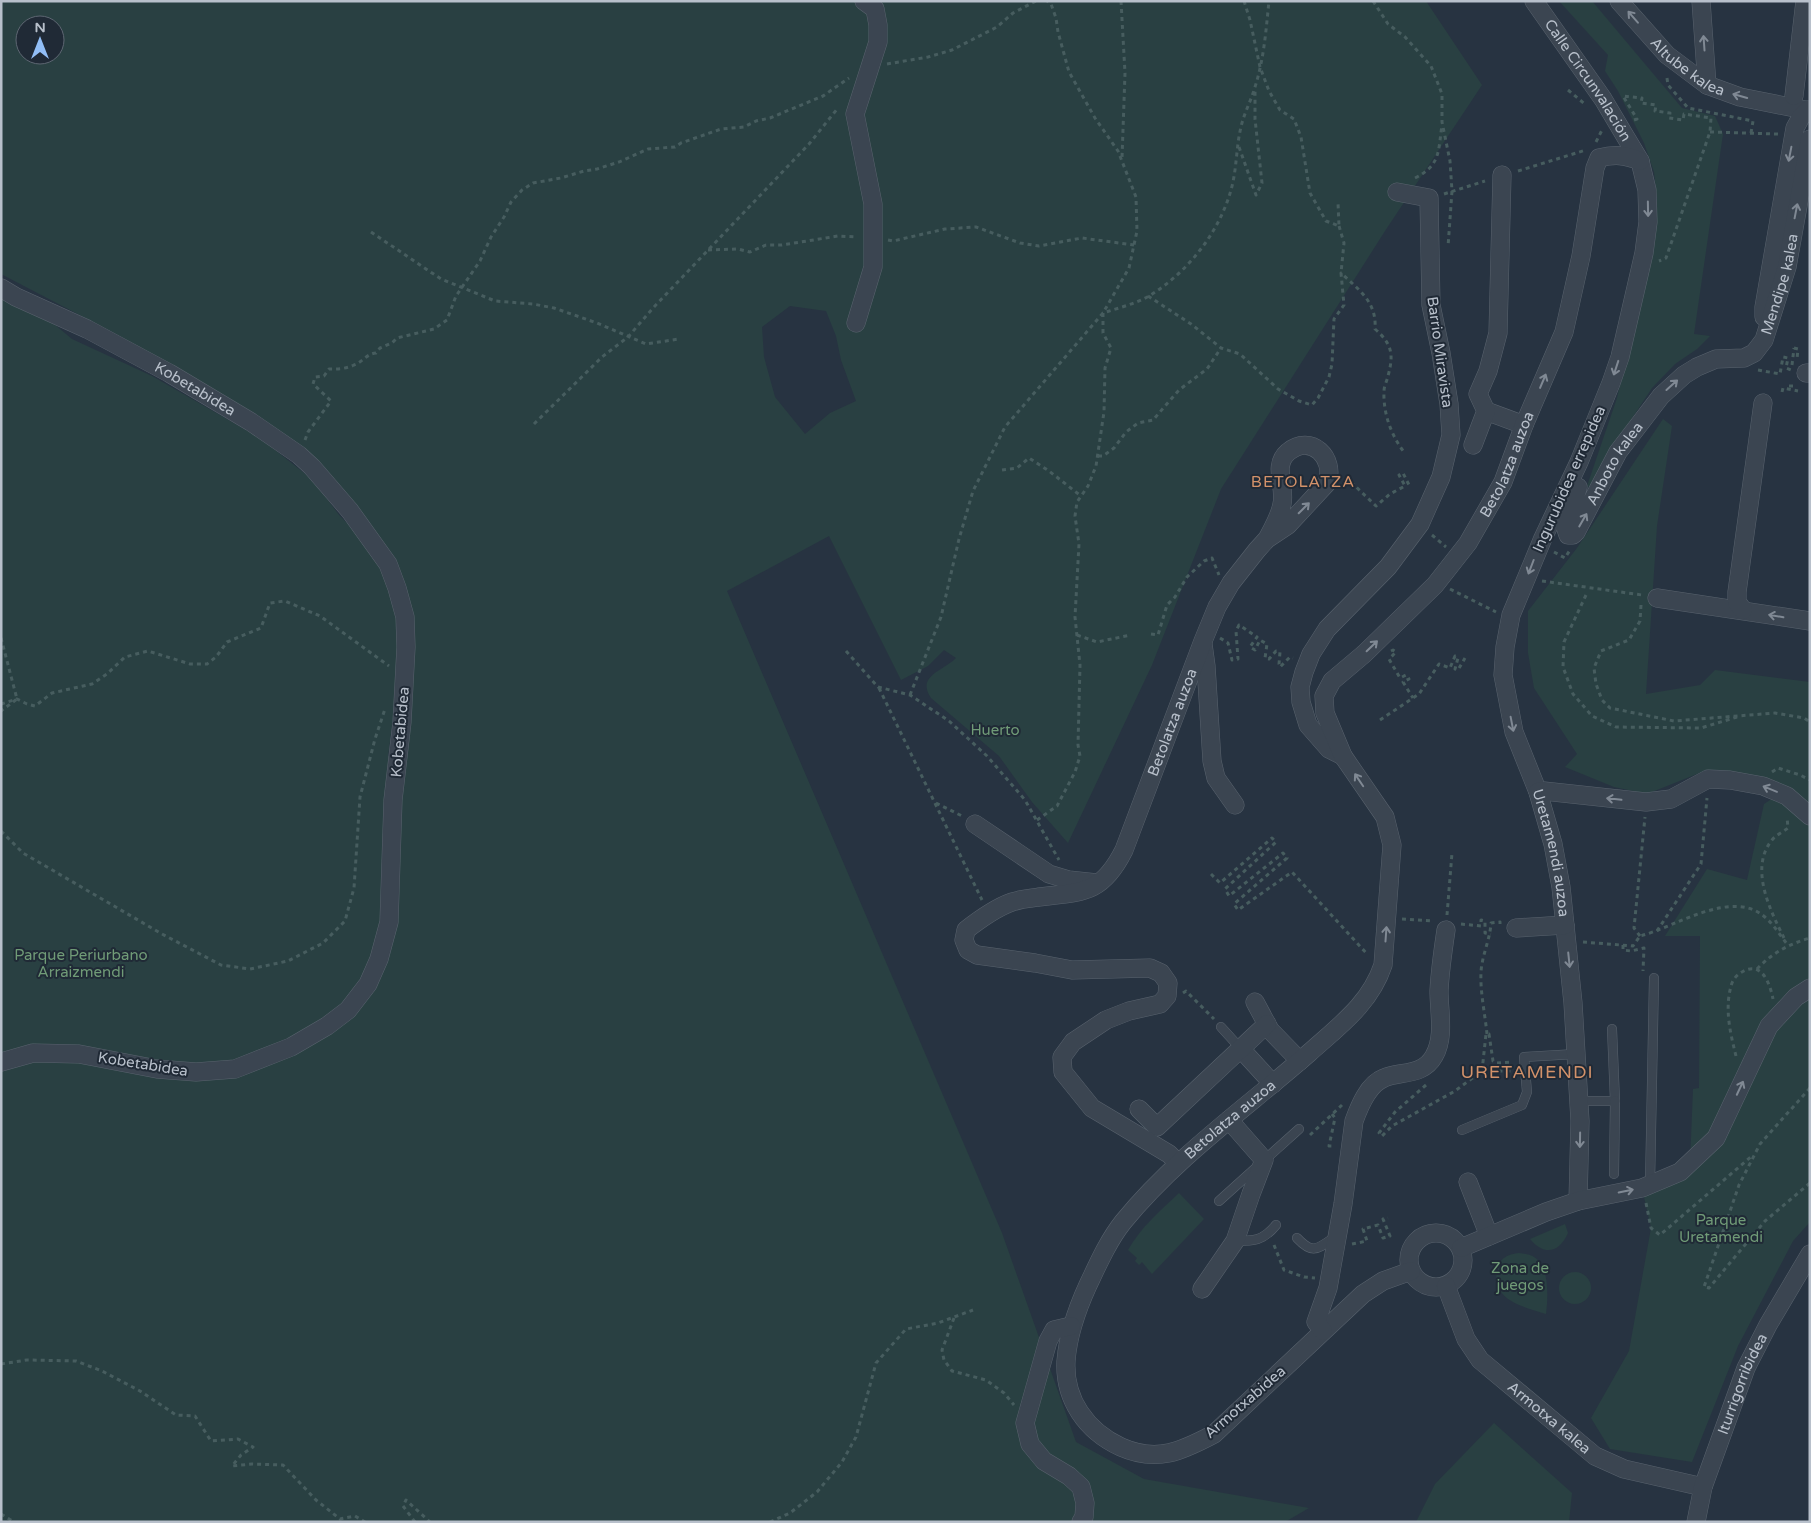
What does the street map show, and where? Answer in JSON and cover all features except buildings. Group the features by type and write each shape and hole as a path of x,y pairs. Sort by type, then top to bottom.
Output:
{"street":[{"path":"856,323 872,267 873,204 855,114 878,42 878,25 875,9 864,1"},
{"name":"Calle Circunvalación","path":"1534,1 1603,99 1640,161"},
{"name":"Altube kalea","path":"1619,1 1666,55 1707,86 1740,97 1809,111"},
{"path":"1701,1 1707,86"},
{"path":"1794,96 1805,1"},
{"name":"Mendipe kalea","path":"1769,327 1764,317 1764,307 1786,174 1795,128 1801,117 1809,111"},
{"name":"Mendipe kalea","path":"1769,327 1787,267 1810,139"},
{"name":"Betolatza auzoa","path":"1211,639 1115,868 1100,883 1084,892 1013,902 989,914 966,930 964,940 968,950 977,955 1072,970 1150,968 1161,973 1168,983 1167,996 1160,1004 1129,1010 1106,1020 1073,1042 1062,1057 1064,1072 1092,1108 1169,1154 1178,1163 1300,1061 1355,1012 1378,981 1383,965 1392,845 1385,817 1343,756 1325,713 1324,696 1332,681 1364,654 1438,580 1468,543 1503,482 1524,425 1564,332 1584,241 1595,168 1599,158 1614,154 1640,161"},
{"name":"Ingurubidea errepidea","path":"1538,792 1514,732 1503,675 1505,647 1510,618 1542,538 1579,462 1620,357 1644,253 1648,222 1648,190 1640,161"},
{"path":"1502,176 1498,333 1488,371 1478,394 1486,411 1524,425"},
{"path":"1397,192 1429,198"},
{"name":"Barrio Miravista","path":"1429,198 1431,305 1449,404 1451,435 1449,445"},
{"name":"Kobetabidea","path":"1,288 16,297 87,329 170,373 251,422 312,467 350,512 388,564 405,617 406,647 402,722 393,800 389,922 379,959 368,984 348,1010 327,1026 291,1047 235,1069 196,1072 157,1069 79,1054 33,1053 1,1062"},
{"name":"Anboto kalea","path":"1600,410 1598,434 1567,523 1568,535 1573,535 1576,532 1618,452 1661,396 1684,375 1697,367 1716,359 1744,358 1754,353 1764,340 1769,327"},
{"path":"1743,610 1737,602 1737,592 1763,403"},
{"path":"1473,445 1486,411"},
{"name":"Betolatza auzoa","path":"1343,756 1329,749 1308,725 1301,702 1300,687 1304,672 1311,654 1327,629 1388,567 1420,524 1441,477 1449,445"},
{"path":"1306,446 1314,448 1321,452 1330,466 1327,484 1288,524 1267,540 1282,506 1283,490 1279,470 1282,459 1288,452 1296,448 1306,446"},
{"name":"Betolatza auzoa","path":"1234,805 1216,778 1212,761 1206,666 1218,607 1245,564 1267,540"},
{"path":"1650,597 1810,621"},
{"path":"1708,779 1730,780 1763,786 1787,796 1810,816"},
{"name":"Uretamendi auzoa","path":"1578,1201 1580,1121 1566,932 1561,887 1553,844 1538,792 1544,791 1646,802 1670,799 1708,779"},
{"path":"975,824 1048,874 1073,881 1100,883"},
{"path":"1323,1331 1316,1322 1328,1288 1350,1160 1354,1122 1358,1110 1373,1086 1383,1078 1413,1072 1425,1067 1434,1056 1439,1039 1441,1010 1439,992 1446,927"},
{"path":"1516,928 1566,932"},
{"path":"1462,1248 1546,1212 1578,1201 1646,1186 1680,1172 1716,1138 1769,1026 1796,997 1810,988"},
{"path":"1255,1002 1270,1030 1300,1061"},
{"path":"1139,1109 1157,1127 1267,1024"},
{"path":"1241,1049 1273,1084"},
{"path":"1202,1289 1234,1241 1264,1160 1229,1120"},
{"name":"Armotxabidea","path":"1178,1163 1122,1224 1100,1258 1071,1326 1067,1348 1066,1372 1070,1392 1080,1413 1088,1425 1104,1438 1129,1450 1155,1455 1173,1453 1214,1434 1363,1294 1383,1281 1411,1271"},
{"path":"1468,1182 1490,1236"},
{"path":"1434,1232 1443,1233 1452,1237 1462,1248 1464,1260 1459,1276 1446,1286 1436,1288 1427,1286 1418,1282 1411,1271 1408,1257 1411,1248 1424,1235 1434,1232"},
{"name":"Iturrigorribidea","path":"1696,1522 1703,1487 1746,1368 1768,1324 1810,1254"},
{"name":"Armotxa kalea","path":"1446,1286 1466,1339 1480,1360 1595,1456 1624,1469 1703,1487"},
{"path":"1071,1326 1054,1330 1048,1341 1025,1423 1030,1444 1044,1461 1069,1476 1080,1487 1085,1503 1084,1517 1081,1522"}],"lane":[{"path":"1646,1186 1654,978"},
{"path":"1222,1027 1241,1049"},
{"path":"1612,1028 1615,1101 1614,1174"},
{"path":"1462,1130 1522,1105 1527,1092 1524,1057 1576,1054"},
{"path":"1579,1101 1615,1101"},
{"path":"1219,1201 1299,1129"},
{"path":"1234,1241 1259,1240 1276,1225"},
{"path":"1296,1238 1307,1248 1318,1249 1336,1237"}],"path":[{"path":"870,68 893,62 928,57 952,50 997,27 1013,14 1036,1"},
{"path":"910,695 941,618 959,539 974,491 1005,427 1103,313 1129,268 1137,231 1136,197 1122,161 1118,151 1095,118 1069,72 1056,18 1051,4 1047,1"},
{"path":"1121,1 1125,73 1122,161"},
{"path":"1244,1 1260,67 1269,91 1280,110 1294,119 1301,137 1310,193 1326,221 1339,226"},
{"path":"1103,313 1148,296 1174,278 1197,255 1222,214 1231,192 1239,146 1240,128 1255,88 1260,67 1269,1"},
{"path":"1373,1 1388,24 1405,37 1431,66 1442,94 1442,122 1438,158 1431,169 1411,179"},
{"path":"299,456 308,432 331,401 313,384 315,378 324,376 329,369 355,365 369,354 376,353 380,348 392,344 397,338 434,328 447,320 456,296 480,261 511,202 522,190 533,183 597,169 648,149 675,148 681,143 722,129 744,126 770,118 823,96 854,74 851,82"},
{"path":"1667,78 1668,86 1688,108 1753,121 1751,133"},
{"path":"1239,146 1256,195 1262,182 1255,120 1255,88"},
{"path":"1629,123 1636,119 1623,96 1642,98 1641,103 1656,105 1655,111 1670,113 1669,118 1683,120 1684,114 1712,118 1710,132 1666,258 1655,263"},
{"path":"534,424 602,356 628,337 653,308 809,144 841,105"},
{"path":"1442,122 1450,161 1452,191"},
{"path":"1429,198 1593,148 1605,124"},
{"path":"1710,132 1782,134"},
{"path":"1148,296 1191,324 1222,348 1240,354 1278,389 1312,405 1318,398 1328,377 1332,364 1334,319 1344,305 1341,273 1344,243 1339,226 1338,203"},
{"path":"708,250 738,249 750,252 766,245 782,245 838,236 893,241 945,229 976,227 1020,243 1039,246 1082,238 1134,245"},
{"path":"371,232 441,279 495,300 554,308 597,323 646,344 679,339"},
{"path":"1341,273 1366,296 1376,317 1375,329 1386,339 1392,352 1390,371 1384,390 1386,417 1397,442 1404,452"},
{"path":"1037,820 1057,806 1075,772 1080,756 1078,745 1080,665 1075,618 1079,544 1075,516 1077,502 1088,486 1098,456 1104,412 1105,368 1111,348 1103,333 1103,313"},
{"path":"1098,456 1103,456 1114,448 1126,432 1138,423 1153,420 1179,390 1206,369 1222,348"},
{"path":"1794,348 1802,372"},
{"path":"1758,370 1780,374 1783,357 1788,358 1786,368 1802,372"},
{"path":"1789,386 1802,372"},
{"path":"1782,392 1783,388 1798,391"},
{"path":"1002,470 1017,468 1029,458 1081,496"},
{"path":"1351,482 1376,506 1390,494 1405,486 1399,475 1403,473 1410,487"},
{"path":"1420,524 1450,551"},
{"path":"1151,634 1158,635 1167,605 1175,597 1187,577 1204,561 1212,558"},
{"path":"1527,579 1624,592"},
{"path":"1438,580 1453,591 1510,618"},
{"path":"1586,595 1564,642 1563,667 1573,694 1592,716 1616,727 1701,728 1746,715"},
{"path":"1650,597 1640,621 1629,640 1601,651 1594,668 1596,684 1602,700 1610,708 1674,720 1775,713 1804,718 1810,722"},
{"path":"1,704 17,699 35,706 52,693 92,684 108,674 125,657 148,651 190,664 207,664 216,657 227,642 261,628 270,602 285,601 320,616 390,667"},
{"path":"1211,639 1228,643 1232,660 1238,659 1236,630 1239,625 1257,636 1250,647 1255,650 1260,640 1267,644 1265,658 1269,659 1276,651 1280,652 1280,667 1290,657 1294,658 1292,664"},
{"path":"1077,635 1098,642 1131,635"},
{"path":"1,638 17,699"},
{"path":"846,651 878,687 989,914"},
{"path":"1380,720 1419,694 1439,664 1450,668 1455,656 1458,658 1455,669 1458,670 1466,658"},
{"path":"1392,667 1400,678 1406,675 1409,679 1403,682 1413,698"},
{"path":"878,687 910,695 949,721 987,756 1024,800 1073,881"},
{"path":"1,711 17,699"},
{"path":"1,831 23,853 162,934 221,965 250,969 288,961 323,943 345,921 354,888 360,797 386,705"},
{"path":"1768,775 1778,768 1810,780"},
{"path":"1656,932 1701,864 1708,779"},
{"path":"934,802 975,824"},
{"path":"1640,936 1634,928 1644,843 1646,802"},
{"path":"1787,811 1788,828 1774,838 1766,850 1762,863 1763,883 1774,918 1788,945"},
{"path":"1211,874 1220,883 1272,838 1276,842 1225,889 1229,896 1283,853 1287,858 1234,904 1238,910 1292,872 1369,956 1367,962"},
{"path":"1446,927 1452,853"},
{"path":"1566,932 1633,946 1640,936 1656,932 1712,910 1731,906 1746,907 1767,919 1788,945"},
{"path":"1400,926 1402,919 1442,922 1442,930 1446,927 1480,926 1481,920 1485,921 1485,932 1491,934 1483,959 1481,973 1487,1034 1493,1061 1498,1063 1525,1062"},
{"path":"1757,969 1766,959 1788,945 1810,938"},
{"path":"1623,945 1623,950 1631,951 1644,948 1643,978"},
{"path":"1742,1084 1728,1013 1729,995 1733,980 1746,970 1757,969 1762,972 1767,979 1778,1016"},
{"path":"1186,991 1222,1027"},
{"path":"1482,1072 1487,1034"},
{"path":"1429,1082 1395,1112 1379,1133 1382,1136 1392,1126 1455,1091 1482,1072 1514,1071"},
{"path":"1810,1088 1760,1144 1755,1153 1739,1185 1704,1287 1709,1288 1765,1221 1810,1183"},
{"path":"1646,1186 1651,1228 1660,1234 1755,1153"},
{"path":"1339,1220 1345,1224 1352,1245 1367,1241 1362,1229 1378,1225 1383,1238 1390,1236 1383,1219 1388,1218"},
{"path":"1274,1245 1284,1270 1304,1277 1313,1277 1321,1282"},
{"path":"770,1522 790,1514 817,1492 842,1462 856,1437 876,1363 906,1329 938,1324 974,1310"},
{"path":"954,1318 942,1350 944,1360 952,1371 986,1380 1004,1393 1026,1418"},
{"path":"1,1364 27,1360 76,1361 102,1371 140,1391 176,1415 195,1416 211,1441 238,1439 253,1447 241,1455 232,1466 252,1464 283,1465 316,1500 340,1520 355,1516 365,1522"},
{"path":"415,1522 403,1506 406,1500 430,1522"},
{"path":"1,1514 14,1522"}],"green space":[{"path":"1,1 1426,1 1482,85 1385,231 1221,489 1152,665 1068,843 1032,802 999,756 931,698 927,690 929,679 956,658 944,650 928,666 901,680 829,536 727,591 1002,1233 1076,1442 1144,1479 1309,1508 1285,1522 1,1522 1,296 54,324 72,339 152,376 260,438 313,480 339,515 386,562 350,500 317,459 256,414 116,334 1,274","holes":["790,306 826,311 836,336 841,360 856,401 830,413 805,434 775,397 764,357 762,327","405,650 389,756 388,756 401,659"]},
{"path":"1559,1 1592,1 1682,108 1715,116 1723,134 1694,334 1710,336 1697,349 1675,364 1652,388 1590,488 1587,486 1617,398 1653,244 1657,199 1654,172 1644,143 1618,91 1605,71 1608,55"},
{"name":"Parque Uretamendi","path":"1663,419 1672,426 1657,526 1646,694 1700,685 1715,670 1810,682 1810,1222 1793,1241 1738,1346 1692,1462 1610,1449 1591,1418 1629,1351 1651,1228 1642,1188 1690,1163 1693,1089 1699,1088 1700,936 1665,936 1707,869 1747,880 1764,804 1790,787 1742,774 1707,770 1647,794 1614,787 1565,767 1577,754 1534,688 1528,653 1528,611 1577,548"},
{"path":"1179,1193 1204,1219 1152,1274 1142,1262 1139,1265 1135,1261 1137,1258 1128,1250 1145,1227"},
{"path":"1565,1224 1568,1233 1556,1248 1546,1250 1530,1239"},
{"name":"Zona de juegos","path":"1519,1253 1532,1256 1539,1261 1543,1268 1547,1283 1546,1314 1510,1300 1503,1295 1498,1287 1496,1278 1499,1264 1506,1257"},
{"path":"1575,1272 1586,1277 1591,1288 1586,1299 1575,1304 1564,1299 1559,1288 1564,1277"},
{"path":"1494,1423 1572,1493 1569,1522 1416,1522 1435,1484"}],"district":[{"name":"BETOLATZA","path":"1303,482"},
{"name":"URETAMENDI","path":"1527,1072"}],"park label":[{"name":"Huerto","path":"995,730"},
{"name":"Parque Periurbano Arraizmendi","path":"81,964"}]}
